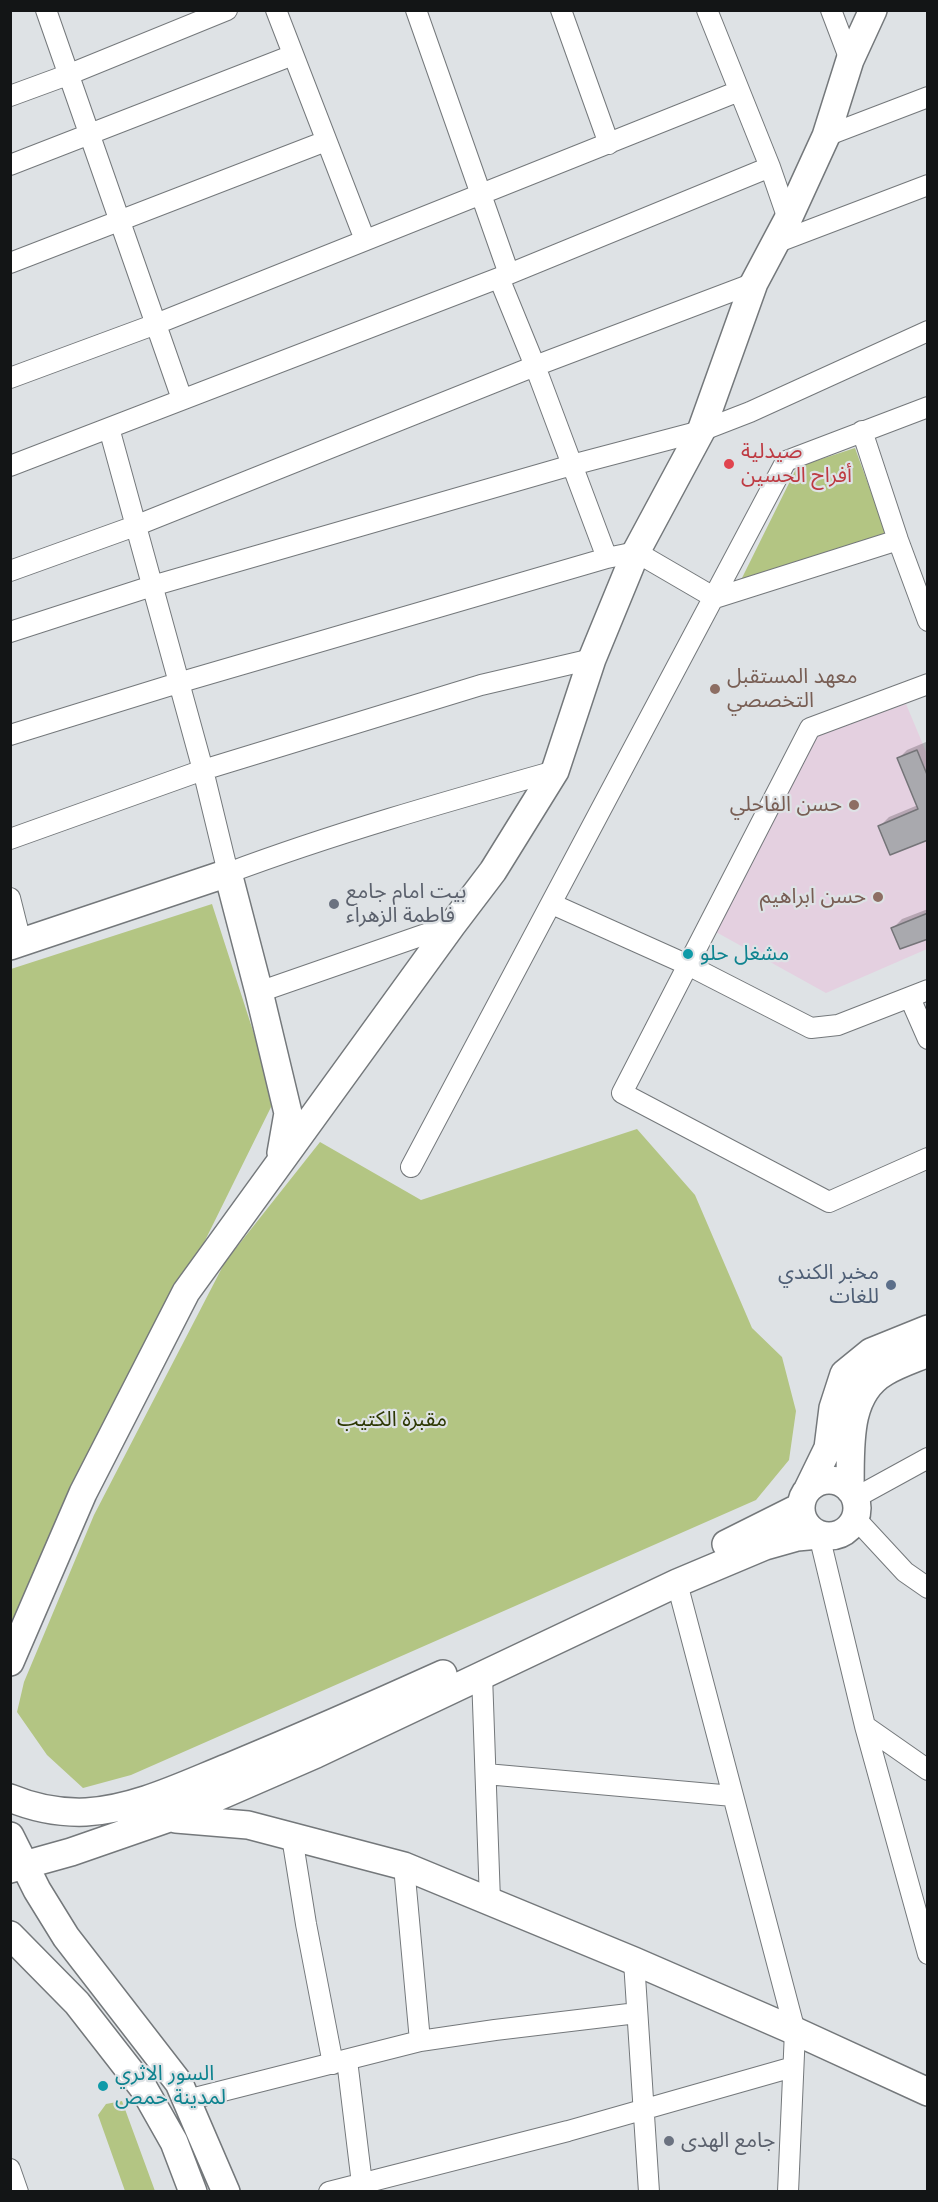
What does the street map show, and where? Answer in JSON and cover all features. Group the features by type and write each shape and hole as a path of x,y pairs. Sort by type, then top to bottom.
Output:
{"main road":[{"path":"10,1662 83,1494 186,1292 452,924 494,871 555,771 592,659 636,552 701,431 754,283 788,219 826,136 850,60 873,10"},
{"path":"16,944 228,873 260,992 288,1113 280,1160"},
{"path":"819,1535 805,1524 804,1498 828,1448 832,1408 844,1374 871,1352 927,1329"},
{"path":"17,1867 169,1818 316,1754 677,1583 765,1546 797,1537 828,1536 844,1532 854,1502 853,1418 864,1391 884,1373 927,1353"},
{"path":"10,1798 41,1808 64,1812 87,1812 140,1802 321,1729 477,1658 804,1498 818,1482 830,1480 841,1483 854,1502"},
{"path":"169,1818 228,1821 248,1825 404,1866 634,1961 795,2031 927,2092"},
{"path":"10,1836 17,1867 66,1937 167,2066 187,2100 226,2192"},
{"path":"10,1935 76,2004 144,2089 174,2142 193,2192"}],"street":[{"path":"46,10 182,399"},
{"path":"10,96 226,10"},
{"path":"276,10 365,240"},
{"path":"416,10 481,195 504,276 535,366 607,558"},
{"path":"561,10 609,144"},
{"path":"707,10 770,167 788,219"},
{"path":"831,10 850,60"},
{"path":"10,165 293,55"},
{"path":"10,378 156,324 739,91"},
{"path":"826,136 927,97"},
{"path":"10,263 326,141"},
{"path":"10,465 504,276 770,167"},
{"path":"773,244 927,185"},
{"path":"10,571 135,526 535,366 754,283"},
{"path":"10,632 152,586 572,465 701,431 750,412 927,331"},
{"path":"411,1167 786,461 927,407"},
{"path":"109,428 203,770 228,873 283,852 375,822 555,771"},
{"path":"862,431 927,621"},
{"path":"10,735 178,683 607,558 636,552 715,598 898,540"},
{"path":"10,839 203,770 481,685 592,659"},
{"path":"927,684 810,728 622,1093 828,1202 927,1158"},
{"path":"10,898 16,944"},
{"path":"552,904 688,965 811,1028 838,1025 919,994 927,1039"},
{"path":"260,992 452,924"},
{"path":"927,1458 854,1502 905,1572 927,1588"},
{"path":"819,1535 865,1725 927,1954"},
{"path":"677,1583 795,2031 788,2192"},
{"path":"482,1675 490,1901"},
{"path":"865,1725 927,1770"},
{"path":"486,1774 733,1796"},
{"path":"292,1837 306,1924 340,2062 363,2187"},
{"path":"404,1866 420,2042"},
{"path":"634,1961 649,2192"},
{"path":"187,2100 420,2042 495,2030 637,2013"},
{"path":"329,2192 363,2187 793,2067"},
{"path":"10,2169 18,2192"}],"shaded area":[{"name":"حسن الفاحلي","path":"906,704 927,754 927,949 826,993 716,932 817,734"}],"green space":[{"path":"855,448 886,533 740,582 797,467"},
{"path":"212,904 275,1099 11,1633 11,969"},
{"name":"مقبرة الكتيب","path":"637,1129 695,1195 752,1328 782,1357 796,1411 789,1460 756,1500 131,1775 83,1788 47,1755 17,1712 24,1682 94,1515 225,1262 320,1142 421,1200"},
{"path":"122,2101 155,2191 125,2191 98,2115 106,2104"}],"building":[{"path":"917,750 928,777 928,840 890,855 878,826 918,809 897,758"},
{"path":"928,913 928,939 900,949 891,928"}],"place":[{"name":"صيدلية أفراح الحسين","path":"729,464"},
{"name":"معهد المستقبل التخصصي","path":"715,689"},
{"name":"حسن الفاحلي","path":"854,805"},
{"name":"حسن ابراهيم","path":"878,897"},
{"name":"بيت امام جامع فاطمة الزهراء","path":"334,904"},
{"name":"مشغل حلو","path":"688,954"},
{"name":"مخبر الكندي للغات","path":"891,1285"},
{"name":"السور الاثري لمدينة حمص","path":"103,2086"},
{"name":"جامع الهدى","path":"669,2141"}]}
